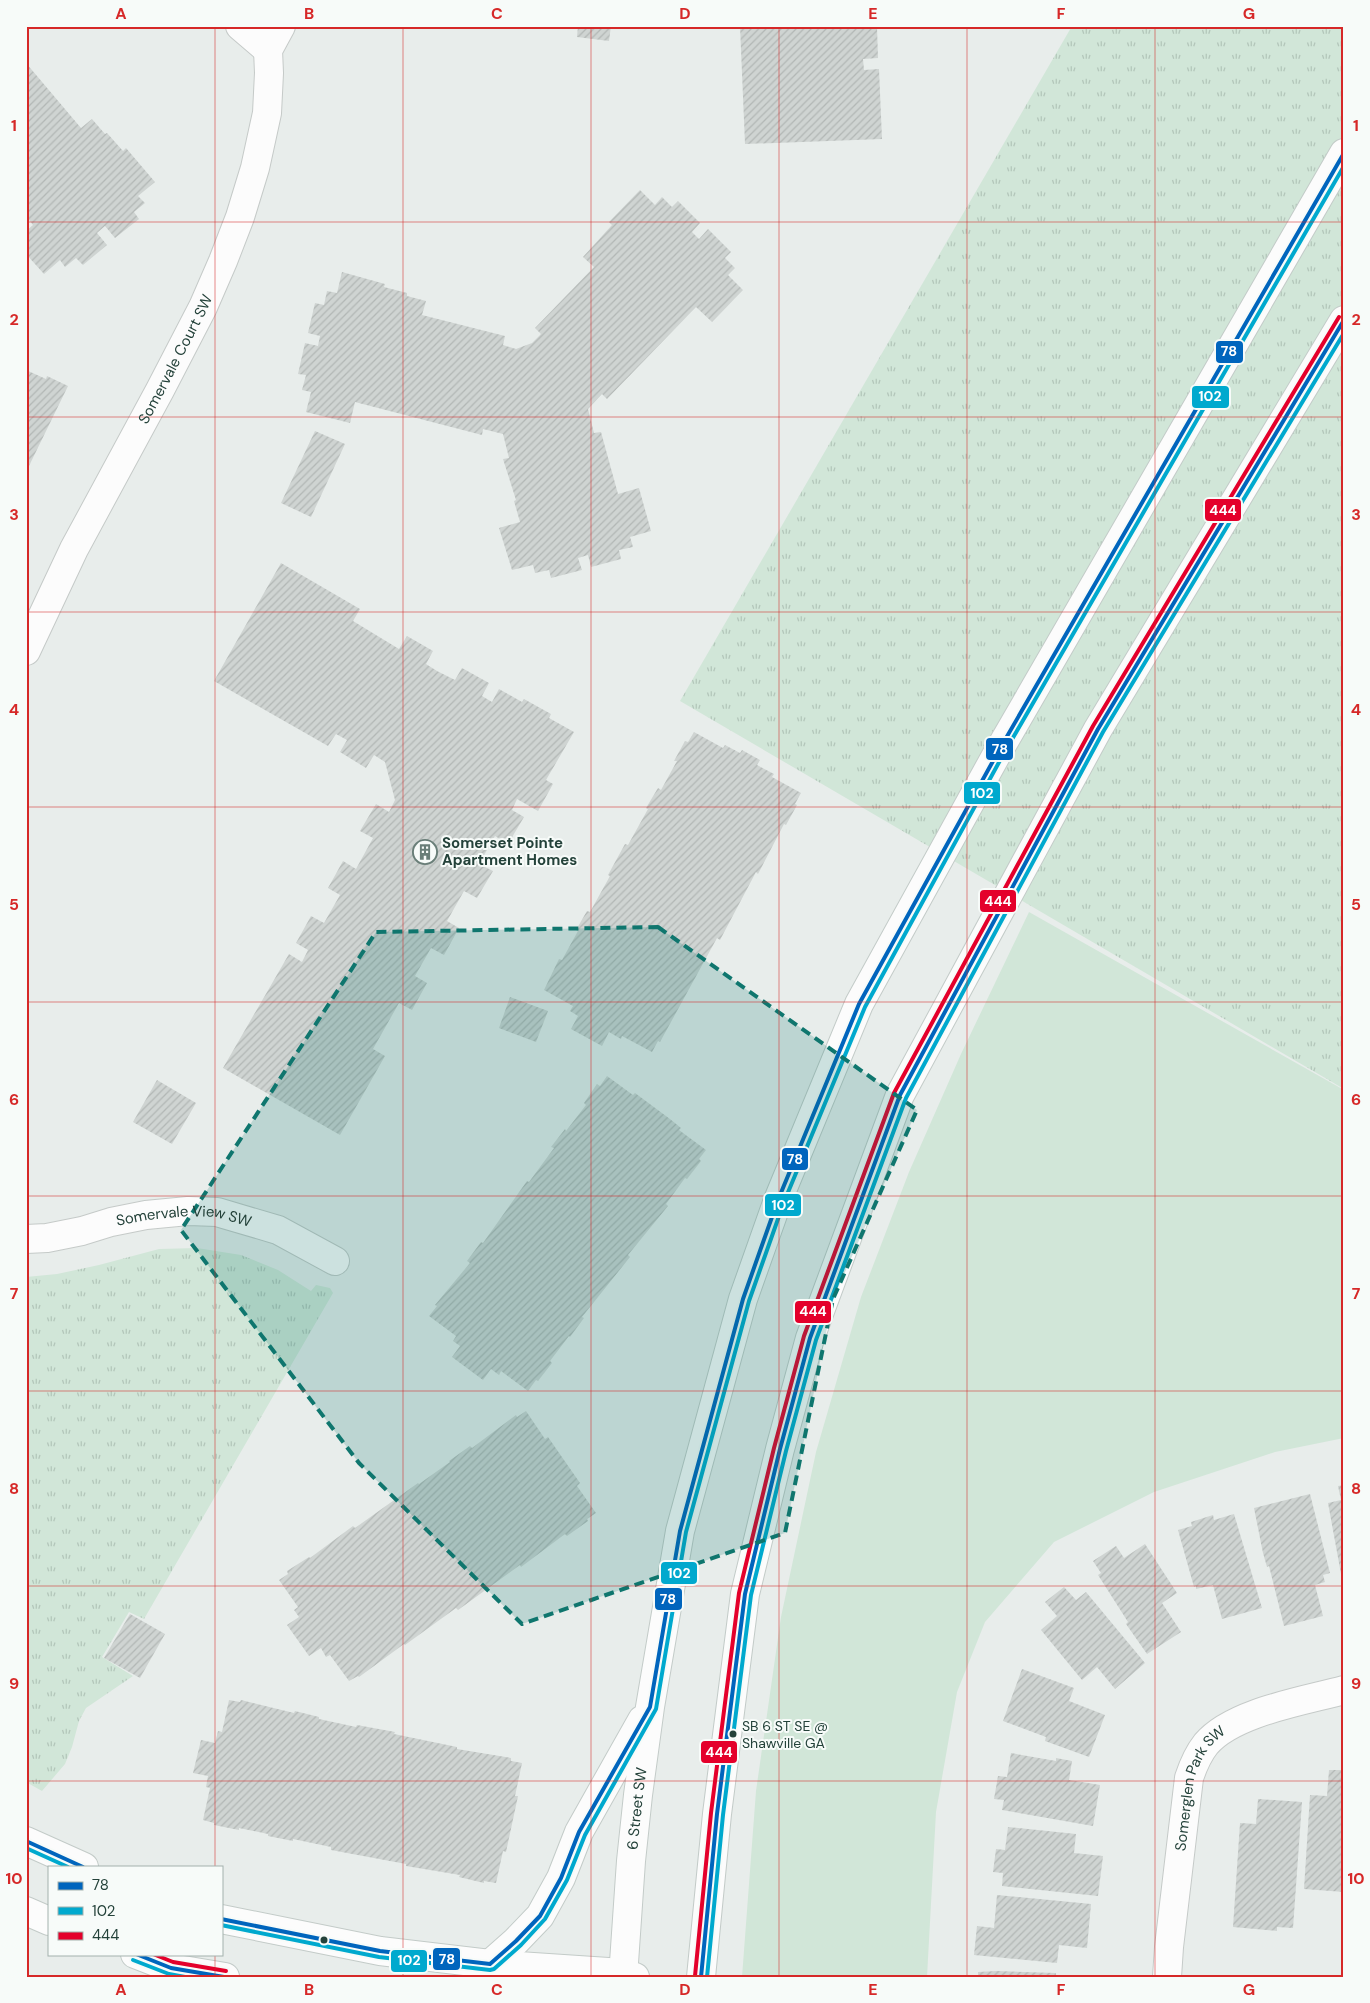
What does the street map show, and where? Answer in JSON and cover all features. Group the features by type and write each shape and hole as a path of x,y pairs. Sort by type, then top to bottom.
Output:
{"main road":[{"path":"240,26 268,50 281,26"},
{"name":"Somervale Court SW","path":"26,650 74,549 203,307 223,261 240,218 261,143 267,113 268,50"},
{"name":"6 Street SW","path":"627,1976 631,1861 650,1707 680,1531 743,1299 778,1200 859,1004 998,752 1344,153"},
{"path":"701,1977 717,1814 745,1594 780,1450 810,1338 900,1095 1098,729 1344,320"},
{"name":"Somervale View SW","path":"26,1239 47,1238 82,1231 111,1222 146,1215 188,1211 217,1212 278,1230 335,1262"},
{"name":"Somerglen Park SW","path":"1167,1977 1189,1778 1195,1760 1206,1743 1224,1728 1249,1716 1344,1690"},
{"path":"490,1964 540,1916 561,1878 579,1832 650,1707"},
{"path":"26,1841 82,1866"},
{"path":"26,1911 48,1921"},
{"path":"222,1919 380,1951 490,1964 627,1976"},
{"path":"140,1956 183,1972 225,1977"}],"highlighted area":[{"path":"658,927 917,1110 833,1299 785,1533 522,1624 359,1463 181,1230 376,932"}],"green space":[{"path":"1072,26 1344,26 1344,1089 680,701"},
{"path":"1029,912 1344,1090 1344,1438 1275,1452 1154,1492 1054,1542 985,1622 957,1692 936,1812 927,1977 742,1977 756,1791 781,1617 816,1452 861,1297 909,1172 961,1054"},
{"path":"197,1248 241,1255 278,1270 311,1291 316,1285 330,1288 333,1293 144,1619 129,1612 102,1657 133,1676 86,1708 79,1721 65,1764 42,1791 26,1782 26,1277 57,1274 159,1249"}],"building":[{"path":"578,26 611,26 609,41 577,37"},
{"path":"740,26 877,27 878,58 863,59 864,70 879,69 882,139 745,144"},
{"path":"26,63 81,128 92,119 123,151 126,148 155,182 138,196 145,203 134,212 139,219 115,238 105,226 97,233 107,245 83,265 76,258 65,267 60,260 44,274 26,254 26,231 33,225 26,216"},
{"path":"640,190 655,205 662,197 672,207 678,201 700,223 692,232 699,239 708,229 731,252 725,258 735,268 728,275 743,290 712,322 696,307 607,399 602,394 588,409 594,433 601,432 618,494 639,488 651,531 630,537 633,547 619,550 621,559 591,567 588,555 578,558 582,570 551,578 549,570 535,573 533,565 512,570 499,528 520,522 514,501 516,500 503,459 509,458 503,434 483,429 482,435 355,402 350,423 306,412 311,392 302,390 306,375 298,374 305,343 318,346 320,336 308,333 315,303 324,305 327,291 337,293 342,272 385,284 384,287 407,293 407,296 426,301 422,315 505,336 503,345 516,349 532,343 541,334 535,328 594,267 583,257 612,225 609,222"},
{"path":"26,370 46,379 47,376 68,386 28,468"},
{"path":"315,431 345,444 311,517 281,503"},
{"name":"Somerset Pointe Apartment Homes","path":"281,563 360,609 353,621 399,649 407,636 433,651 426,664 437,671 455,680 462,668 489,683 482,696 492,702 499,689 522,702 524,699 551,714 549,718 574,732 546,780 553,784 538,811 517,799 512,810 524,817 508,844 495,836 479,864 493,871 477,898 464,891 447,921 459,928 444,955 431,948 415,976 427,983 412,1010 399,1003 373,1049 385,1056 340,1135 223,1068 289,954 302,962 308,950 296,943 311,916 324,923 340,895 328,888 343,861 356,869 373,838 360,831 376,804 389,812 395,800 385,762 374,755 366,768 340,752 347,740 336,734 328,746 214,681"},
{"path":"694,732 723,748 725,745 740,753 742,750 760,760 757,765 774,774 772,777 801,793 786,825 784,824 758,874 756,872 720,940 717,938 660,1042 658,1041 652,1052 622,1036 621,1039 609,1032 602,1046 571,1029 578,1016 570,1011 573,1006 544,990 559,959 562,960 578,931 576,930 587,911 590,912 610,876 608,875 625,844 628,845 648,809 646,808 658,788 661,790 677,761 674,761 685,741 688,742"},
{"path":"510,997 548,1011 536,1042 499,1028"},
{"path":"607,1076 633,1095 635,1093 670,1119 681,1128 679,1130 706,1150 699,1159 701,1161 687,1179 685,1178 666,1204 668,1206 628,1255 630,1257 582,1317 584,1318 550,1361 552,1363 538,1381 536,1380 528,1391 501,1371 499,1375 491,1369 483,1380 452,1357 460,1346 453,1341 456,1336 429,1316 437,1306 435,1305 470,1263 467,1261 481,1242 483,1243 527,1181 529,1182 554,1148 551,1147 586,1105 584,1103 597,1084 600,1086"},
{"path":"157,1080 196,1103 172,1144 133,1122"},
{"path":"526,1411 545,1439 548,1437 580,1483 577,1486 596,1513 567,1536 565,1534 521,1567 520,1565 458,1610 456,1608 359,1677 349,1681 330,1655 326,1657 321,1648 309,1656 287,1625 299,1617 294,1610 298,1607 279,1580 288,1574 287,1571 310,1558 353,1526 355,1528 470,1446 472,1448 516,1415 517,1417"},
{"path":"1344,1485 1344,1576 1341,1574 1328,1503 1341,1500 1338,1486"},
{"path":"1310,1494 1330,1573 1323,1575 1325,1582 1315,1585 1323,1616 1284,1626 1269,1566 1267,1567 1263,1553 1254,1508"},
{"path":"1234,1514 1262,1608 1222,1619 1213,1585 1196,1589 1196,1586 1194,1587 1178,1530 1192,1526 1191,1522 1213,1515 1214,1520"},
{"path":"1145,1544 1177,1593 1162,1603 1181,1632 1147,1654 1126,1624 1128,1622 1098,1575 1101,1573 1093,1561 1116,1546 1124,1558"},
{"path":"1064,1587 1076,1600 1086,1592 1145,1663 1115,1689 1097,1667 1082,1680 1041,1630 1057,1616 1045,1602"},
{"path":"130,1614 165,1634 140,1678 104,1658"},
{"path":"1022,1669 1074,1688 1069,1701 1105,1715 1089,1757 1045,1741 1046,1737 1003,1721"},
{"path":"229,1700 240,1702 241,1700 294,1713 295,1711 319,1717 319,1719 356,1727 357,1725 395,1732 394,1734 457,1747 457,1749 511,1758 511,1761 522,1763 515,1796 518,1796 506,1852 503,1851 496,1883 484,1881 484,1883 459,1877 460,1875 331,1850 331,1847 268,1836 268,1834 239,1828 239,1830 214,1825 214,1823 203,1820 210,1788 206,1787 208,1776 193,1773 201,1740 215,1743 218,1731 222,1732"},
{"path":"1011,1753 1056,1761 1056,1758 1072,1761 1069,1780 1100,1785 1093,1826 1002,1810 1004,1800 994,1799 998,1776 1007,1777"},
{"path":"1329,1770 1344,1770 1344,1892 1304,1889 1310,1795 1327,1796"},
{"path":"1258,1799 1302,1802 1293,1928 1277,1927 1277,1931 1233,1927 1240,1823 1256,1824"},
{"path":"1008,1827 1076,1834 1074,1853 1103,1856 1098,1896 1002,1886 1003,1873 993,1872 996,1849 1005,1850"},
{"path":"997,1895 1091,1904 1087,1948 1059,1945 1057,1963 974,1955 977,1926 994,1928"},
{"path":"978,1972 1056,1973 1056,1977 978,1977"}],"transit line":[{"name":"78","path":"222,1919 380,1951 490,1964 540,1916 561,1878 579,1832 650,1707 680,1531 743,1299 778,1200 859,1004 998,752 1344,153"},
{"name":"102","path":"222,1925 379,1957 490,1970 494,1969 521,1945 545,1919 567,1880 585,1835 656,1709 686,1532 749,1301 784,1202 865,1007 1003,755 1344,166"},
{"name":"444","path":"695,1976 711,1813 739,1593 774,1448 804,1336 894,1093 1093,726 1339,317"},
{"name":"78","path":"701,1977 717,1814 745,1594 780,1449 810,1338 900,1095 1098,729 1344,320"},
{"name":"102","path":"707,1977 723,1815 751,1595 786,1451 816,1340 906,1098 1103,732 1344,333"},
{"name":"78","path":"26,1841 81,1866"},
{"name":"102","path":"26,1848 66,1866"},
{"name":"78","path":"141,1956 171,1968 224,1977"},
{"name":"444","path":"158,1956 173,1962 226,1971"},
{"name":"102","path":"133,1960 169,1974 185,1977"}],"place":[{"name":"Somerset Pointe Apartment Homes","path":"425,852"},
{"name":"SB 6 ST SE @ Shawville GA","path":"733,1734"}]}
